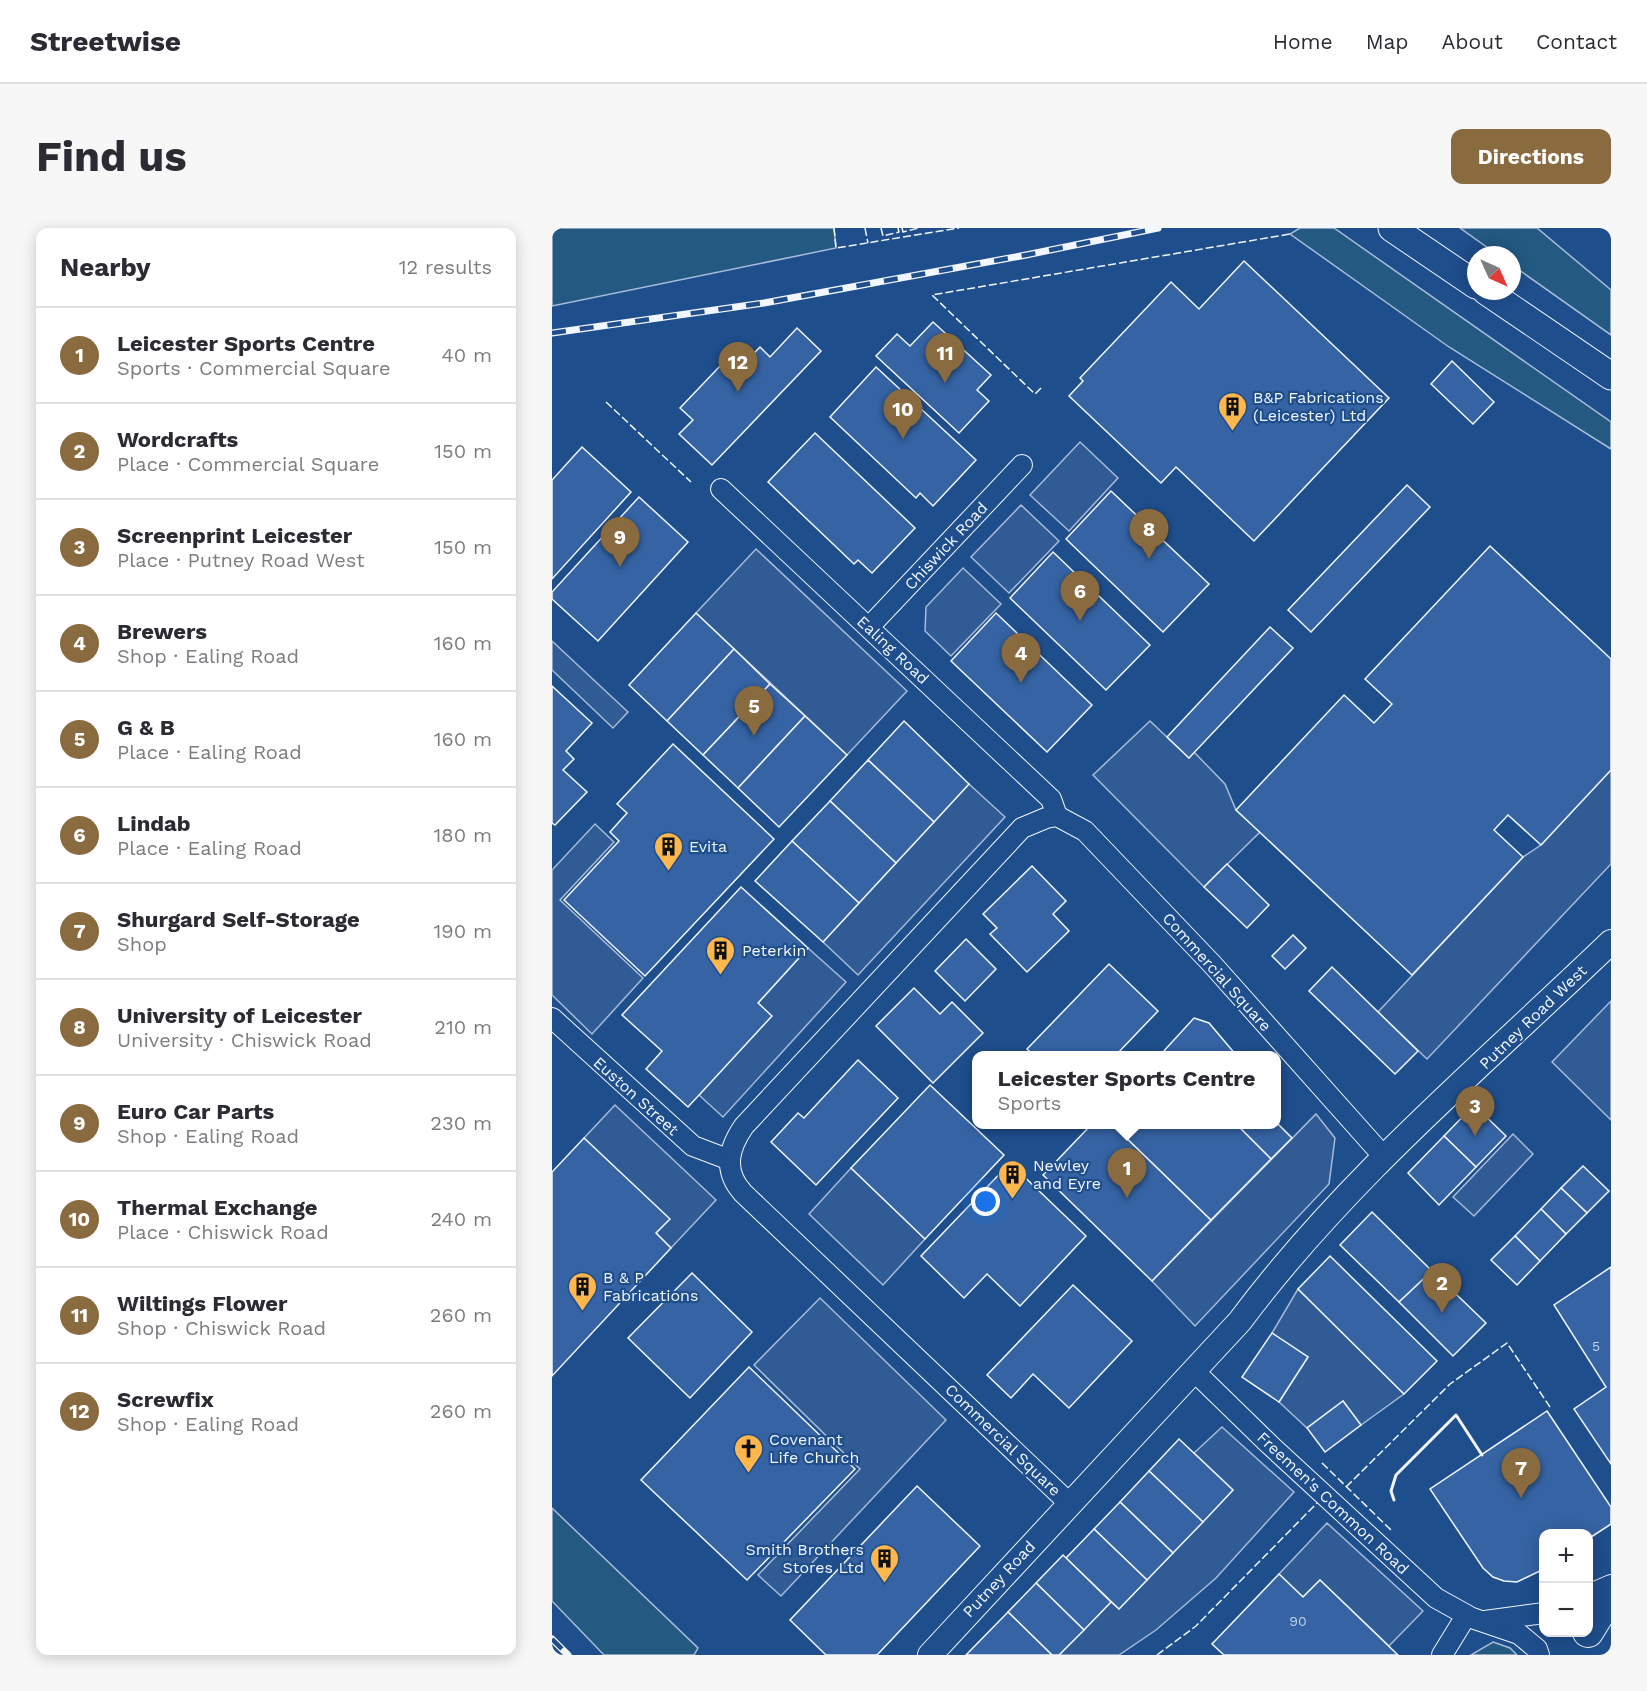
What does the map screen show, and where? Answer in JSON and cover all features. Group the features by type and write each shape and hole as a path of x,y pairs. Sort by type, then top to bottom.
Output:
{"main road":[{"path":"1392,228 1467,279"},
{"path":"1499,300 1611,376"},
{"path":"1593,1624 1611,1595"},
{"path":"1575,1655 1585,1637"}],"street":[{"name":"Chiswick Road","path":"869,627 1022,465"},
{"name":"Ealing Road","path":"721,489 1052,799 1057,816"},
{"name":"Commercial Square","path":"730,1160 729,1172 743,1193 1070,1503 1240,1321 1280,1268 1385,1158 1142,890 1085,831 1057,816"},
{"path":"730,1160 735,1139 744,1126 1022,828 1057,816"},
{"name":"Putney Road West","path":"1385,1158 1611,942"},
{"name":"Euston Street","path":"552,1017 693,1146 730,1160"},
{"name":"Freemen's Common Road","path":"1193,1370 1269,1444 1436,1598 1474,1619 1519,1634 1537,1649 1539,1655"},
{"name":"Putney Road","path":"930,1655 1070,1503"},
{"path":"1593,1593 1611,1585"},
{"path":"1442,1655 1474,1619 1539,1613"}],"shaded area":[{"path":"552,228 834,228 836,248 552,306"},
{"path":"1300,228 1334,228 1611,422 1611,449 1449,347 1290,234"},
{"path":"1460,228 1537,228 1611,290 1611,335 1521,271 1521,246 1485,246"},
{"path":"1080,442 1118,478 1069,531 1030,495"},
{"path":"1021,505 1059,541 1009,593 971,557"},
{"path":"756,549 907,691 847,755 696,613"},
{"path":"963,568 1001,604 951,656 925,631 926,607"},
{"path":"552,641 628,712 613,728 552,670"},
{"path":"1150,721 1189,758 1194,752 1225,784 1236,810 1260,832 1204,887 1093,775"},
{"path":"1611,770 1611,864 1427,1059 1378,1012 1523,857 1541,845"},
{"path":"969,784 1005,817 858,975 823,942"},
{"path":"595,824 614,842 560,900 643,978 592,1034 552,995 552,870"},
{"path":"808,948 846,982 723,1117 699,1095 771,1016 758,1003"},
{"path":"1611,1001 1611,1120 1552,1062"},
{"path":"615,1105 716,1200 671,1248 656,1233 669,1219 584,1138"},
{"path":"1316,1114 1335,1138 1329,1184 1195,1326 1152,1281"},
{"path":"1513,1134 1533,1154 1474,1216 1453,1197"},
{"path":"851,1168 925,1239 883,1285 809,1214"},
{"path":"1298,1289 1404,1394 1361,1425 1343,1401 1307,1428 1279,1402 1308,1357 1272,1333"},
{"path":"820,1298 946,1420 781,1596 758,1575 860,1469 754,1365"},
{"path":"1222,1427 1294,1492 1216,1578 1156,1630 1119,1655 1059,1655 1111,1602 1119,1609 1233,1490 1194,1453"},
{"path":"552,1508 698,1648 694,1655 604,1655 552,1601"},
{"path":"1327,1523 1423,1611 1389,1646 1320,1580 1303,1597 1279,1574"},
{"path":"1493,1642 1510,1648 1517,1655 1471,1655"}],"building":[{"name":"B&P Fabrications (Leicester) Ltd","path":"1244,261 1389,398 1254,541 1176,467 1161,483 1069,396 1083,381 1080,378 1171,282 1199,309"},
{"path":"933,322 991,375 977,390 989,401 959,433 876,356 897,334 910,346"},
{"path":"797,328 821,351 712,465 679,434 693,420 680,408 721,365 732,376 760,347 770,357"},
{"path":"1452,361 1494,402 1473,424 1431,384"},
{"path":"876,367 976,460 933,506 920,493 916,498 830,417"},
{"path":"815,433 915,528 872,573 858,560 854,564 768,482"},
{"path":"582,447 631,492 552,579 552,480"},
{"path":"1407,485 1430,507 1311,632 1288,610"},
{"path":"1111,491 1209,584 1163,632 1066,539"},
{"path":"639,497 688,542 598,641 552,599 552,592"},
{"path":"1490,546 1611,659 1611,770 1541,845 1508,815 1494,830 1523,857 1412,975 1236,810 1344,695 1374,723 1392,704 1365,679"},
{"path":"1053,552 1150,645 1106,690 1010,598"},
{"path":"696,613 734,649 667,721 629,685"},
{"path":"996,613 1092,705 1047,752 951,661"},
{"path":"1270,627 1293,648 1189,758 1167,737"},
{"path":"734,649 770,684 703,755 667,721"},
{"path":"770,684 805,716 738,788 703,755"},
{"path":"552,686 592,723 566,751 574,759 563,770 587,792 555,825 552,823"},
{"path":"805,716 847,755 779,827 738,788"},
{"path":"904,721 969,784 934,822 868,760"},
{"name":"Evita","path":"673,744 774,839 645,976 564,900 619,841 610,832 627,813 617,804"},
{"path":"868,760 934,822 896,863 830,801"},
{"path":"830,801 896,863 859,903 792,841"},
{"path":"792,841 859,903 823,942 755,881"},
{"path":"1227,864 1269,905 1247,928 1204,887"},
{"path":"1032,866 1066,901 1053,914 1069,931 1027,972 990,934 997,928 983,914"},
{"name":"Peterkin","path":"741,887 808,948 758,1003 772,1016 688,1107 646,1069 662,1051 622,1015"},
{"path":"1293,935 1306,948 1285,969 1272,956"},
{"path":"966,939 996,969 965,1001 935,971"},
{"path":"1109,964 1158,1011 1120,1051 1029,1051 1027,1049"},
{"path":"1332,967 1418,1051 1395,1074 1309,991"},
{"path":"914,988 940,1014 952,1002 983,1033 933,1083 876,1026"},
{"path":"1194,1018 1209,1023 1233,1051 1164,1051"},
{"path":"858,1060 898,1098 816,1185 771,1142 798,1113 804,1118"},
{"path":"930,1085 972,1125 972,1129 977,1129 1004,1155 925,1239 851,1168"},
{"path":"1474,1105 1506,1136 1476,1167 1444,1136"},
{"path":"1281,1127 1292,1138 1271,1159 1241,1129 1281,1129"},
{"path":"1087,1129 1117,1129 1211,1220 1152,1281 1043,1175"},
{"path":"1117,1129 1241,1129 1271,1159 1211,1220"},
{"path":"1444,1136 1476,1167 1439,1205 1408,1173"},
{"name":"B & P Fabrications","path":"584,1138 670,1219 656,1233 671,1248 552,1376 552,1172"},
{"name":"Newley and Eyre","path":"1010,1163 1086,1236 1020,1306 987,1274 964,1298 921,1256"},
{"path":"1583,1166 1609,1191 1587,1213 1561,1188"},
{"path":"1561,1188 1587,1213 1566,1234 1541,1209"},
{"path":"1541,1209 1566,1234 1540,1261 1515,1236"},
{"path":"1372,1212 1432,1271 1399,1302 1340,1245"},
{"path":"1515,1236 1540,1261 1517,1285 1491,1260"},
{"path":"1330,1256 1437,1361 1404,1394 1298,1289"},
{"path":"1611,1267 1611,1464 1574,1409 1606,1387 1554,1305"},
{"path":"1432,1271 1486,1323 1453,1356 1399,1302"},
{"path":"692,1273 752,1332 690,1398 628,1338"},
{"path":"1073,1285 1132,1341 1069,1408 1033,1374 1011,1398 987,1375"},
{"path":"1272,1333 1308,1357 1279,1402 1242,1377"},
{"name":"Covenant Life Church","path":"749,1367 855,1469 747,1580 641,1480"},
{"path":"1343,1401 1361,1425 1325,1452 1307,1428"},
{"path":"1547,1411 1611,1507 1611,1524 1593,1536 1593,1529 1539,1529 1539,1571 1517,1582 1504,1581 1493,1577 1483,1568 1430,1489"},
{"path":"1179,1439 1233,1490 1203,1522 1149,1471"},
{"path":"1149,1471 1203,1522 1173,1553 1120,1502"},
{"name":"Smith Brothers Stores Ltd","path":"917,1486 980,1546 877,1655 826,1655 790,1620"},
{"path":"1120,1502 1173,1553 1147,1580 1094,1529"},
{"path":"1094,1529 1147,1580 1119,1609 1066,1558"},
{"path":"1063,1555 1111,1602 1084,1630 1036,1583"},
{"path":"1279,1574 1303,1597 1320,1580 1398,1655 1224,1655 1212,1644"},
{"path":"1036,1583 1084,1630 1059,1655 1052,1655 1008,1612"},
{"path":"1008,1612 1052,1655 966,1655"}],"railway":[{"path":"552,333 764,303 1026,255 1158,228"},
{"path":"552,1639 568,1655"}],"fence":[{"path":"834,228 836,248 959,228"},
{"path":"865,228 868,243"},
{"path":"881,228 883,236 899,232 898,228"},
{"path":"902,228 903,232 919,228"},
{"path":"1041,388 1035,394 932,295 1290,234"},
{"path":"606,402 691,482"},
{"path":"1346,1487 1450,1384 1507,1343 1550,1407"},
{"path":"1322,1463 1393,1532"},
{"path":"1157,1655 1196,1626 1317,1503"}],"wall":[{"path":"1394,1500 1391,1491 1396,1475 1456,1415 1482,1455"}],"place":[{"name":"Wiltings Flower","path":"945,383"},
{"name":"Screwfix","path":"738,392"},
{"name":"B&P Fabrications (Leicester) Ltd","path":"1232,432"},
{"name":"Thermal Exchange","path":"903,439"},
{"name":"University of Leicester","path":"1149,559"},
{"name":"Euro Car Parts","path":"620,567"},
{"name":"Lindab","path":"1080,621"},
{"name":"Brewers","path":"1021,683"},
{"name":"G & B","path":"754,736"},
{"name":"Evita","path":"668,872"},
{"name":"Peterkin","path":"721,976"},
{"name":"Screenprint Leicester","path":"1475,1136"},
{"name":"Leicester Sports Centre","path":"1127,1198"},
{"name":"Newley and Eyre","path":"1012,1200"},
{"name":"B & P Fabrications","path":"582,1312"},
{"name":"Wordcrafts","path":"1442,1313"},
{"name":"Covenant Life Church","path":"748,1474"},
{"name":"Shurgard Self-Storage","path":"1521,1498"},
{"name":"Smith Brothers Stores Ltd","path":"885,1584"}]}
